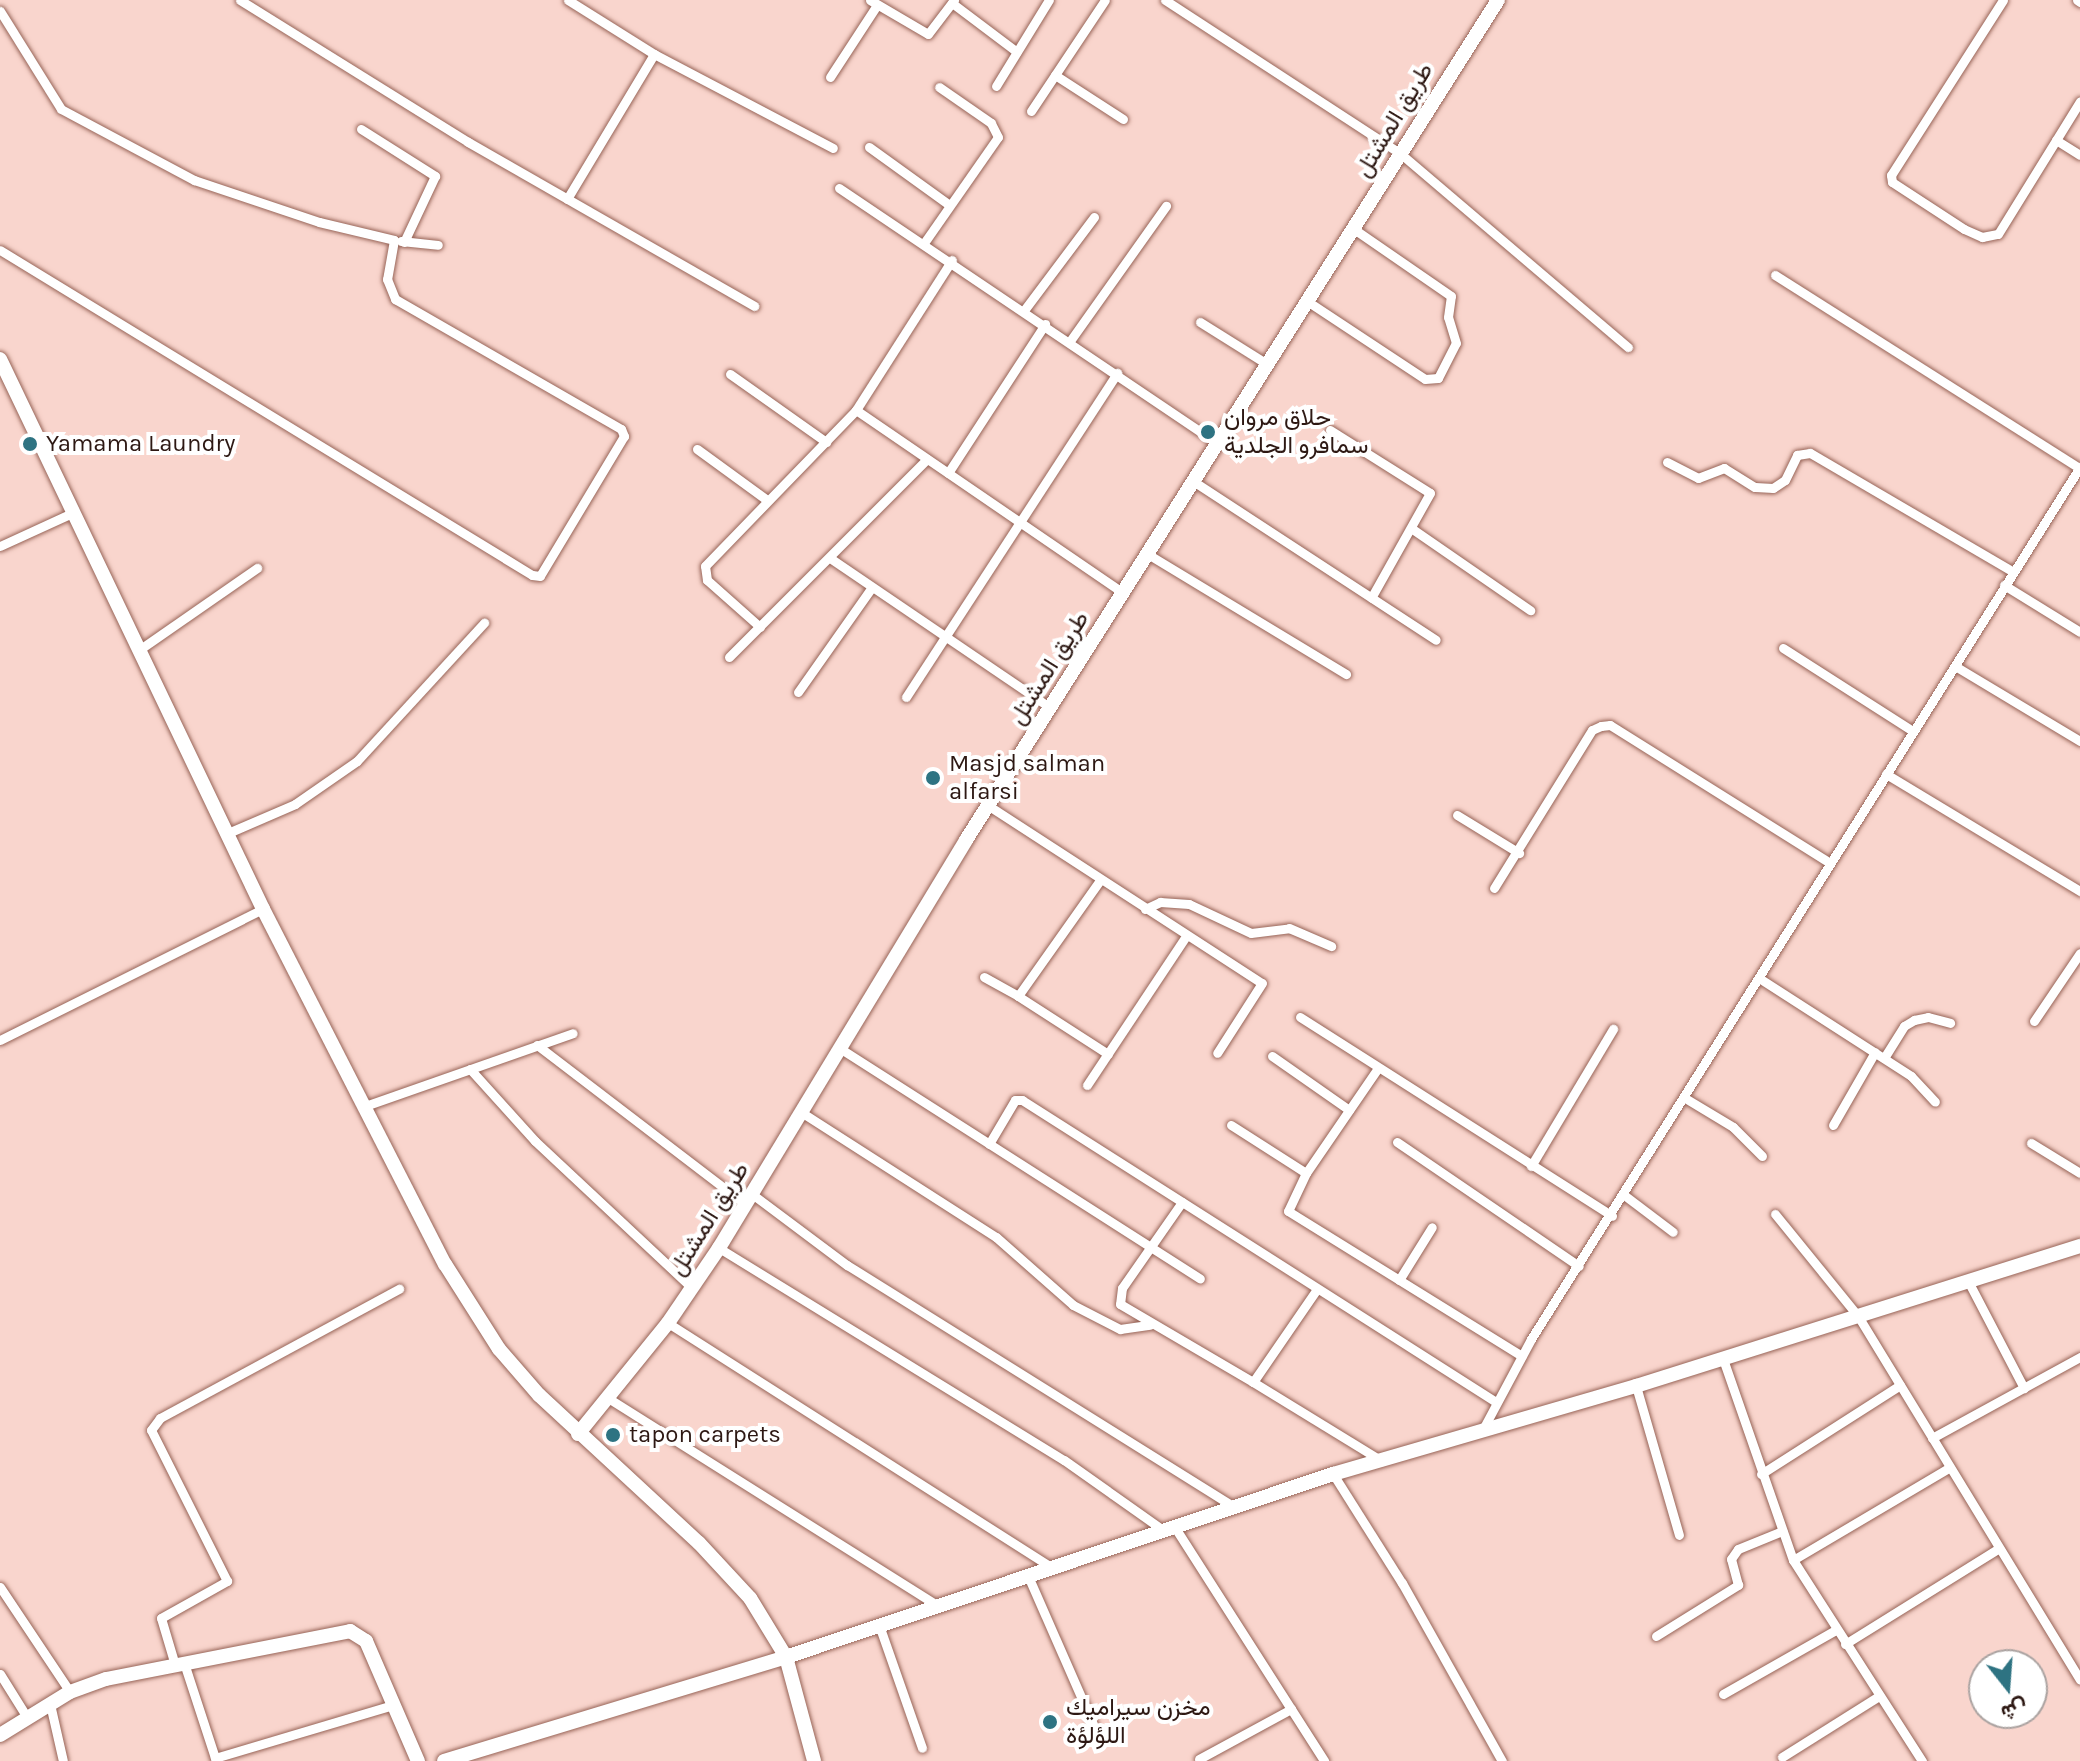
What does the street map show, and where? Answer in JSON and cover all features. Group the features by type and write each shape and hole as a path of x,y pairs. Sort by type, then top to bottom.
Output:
{"street":[{"path":"240,0 567,199 754,306"},
{"path":"568,0 654,54 833,148"},
{"path":"996,86 1049,0"},
{"path":"1031,111 1105,0"},
{"path":"1165,0 1401,154 1628,347"},
{"name":"طريق المشتل","path":"578,1434 668,1323 719,1248 1146,553 1498,0"},
{"path":"2003,0 1891,175 1892,182 1964,229 1982,237 1998,234 2080,101"},
{"path":"830,77 873,2 928,34 953,2 1017,52"},
{"path":"0,11 61,109 194,180 399,241 438,245"},
{"path":"567,199 654,54"},
{"path":"1055,75 1123,119"},
{"path":"924,243 948,204 998,137 991,123 939,87"},
{"path":"0,250 540,576 624,436 621,429 395,299 387,279 399,241 435,176 361,129"},
{"path":"2056,140 2080,155"},
{"path":"869,147 948,204"},
{"path":"839,188 1025,309 1217,443"},
{"path":"1070,341 1166,206"},
{"path":"1025,309 1094,217"},
{"path":"1307,301 1429,381 1438,378 1456,343 1448,317 1451,296 1354,229"},
{"path":"760,627 704,573 767,500 856,410 952,260"},
{"path":"1483,1429 1522,1356 2012,571 2080,468 1775,275"},
{"path":"1200,322 1267,364"},
{"path":"948,473 1045,324"},
{"path":"3,372 263,909 445,1264 491,1337 578,1434 723,1568 750,1598 786,1657 814,1761"},
{"path":"906,697 1117,373"},
{"path":"730,374 826,442"},
{"path":"856,410 1123,593"},
{"path":"1330,430 1426,487 1428,500 1371,598"},
{"path":"697,449 767,500"},
{"path":"1667,462 1698,478 1724,468 1755,487 1773,488 1785,480 1797,455 1810,453 2012,571"},
{"path":"729,657 927,459"},
{"path":"1193,481 1436,640"},
{"path":"0,546 72,513"},
{"path":"1411,528 1530,610"},
{"path":"1146,553 1346,674"},
{"path":"830,558 1051,708"},
{"path":"139,650 257,568"},
{"path":"2004,585 2080,632"},
{"path":"798,692 872,587"},
{"path":"228,833 295,804 357,761 484,623"},
{"path":"1783,648 1913,731"},
{"path":"1955,666 2080,741"},
{"path":"1494,888 1519,853 1592,730 1610,725 1830,863"},
{"path":"1886,774 2080,891"},
{"path":"989,806 1262,983 1217,1053"},
{"path":"1457,815 1519,853"},
{"path":"1018,996 1100,880"},
{"path":"1145,909 1160,902 1189,904 1251,933 1289,928 1331,946"},
{"path":"0,1040 263,909"},
{"path":"1087,1085 1186,936"},
{"path":"2034,1021 2080,953"},
{"path":"984,977 1108,1054"},
{"path":"1759,978 1880,1055 1935,1102"},
{"path":"1300,1017 1612,1216"},
{"path":"1833,1125 1880,1055 1904,1026 1928,1017 1950,1023"},
{"path":"1531,1166 1613,1029"},
{"path":"365,1106 573,1033"},
{"path":"537,1045 749,1199 847,1265 1233,1506"},
{"path":"841,1049 1200,1279"},
{"path":"1272,1056 1349,1110"},
{"path":"1378,1068 1306,1173 1288,1206 1292,1217 1522,1356"},
{"path":"470,1069 535,1141 692,1288"},
{"path":"1685,1098 1733,1127 1762,1156"},
{"path":"989,1144 1015,1100 1022,1100 1496,1402"},
{"path":"801,1112 996,1237 1073,1305 1120,1329 1150,1325"},
{"path":"1231,1125 1306,1173"},
{"path":"1397,1142 1579,1266"},
{"path":"2031,1143 2080,1173"},
{"path":"1624,1195 1673,1232"},
{"path":"1182,1202 1149,1246 1119,1295 1123,1309 1253,1382 1382,1461"},
{"path":"1775,1214 1858,1316 2080,1679"},
{"path":"1399,1280 1432,1227"},
{"path":"719,1248 1064,1460 1168,1528 1324,1761"},
{"path":"444,1761 786,1657 1333,1474 1636,1386 1968,1281 2078,1251"},
{"path":"1968,1281 2024,1388"},
{"path":"393,1705 216,1760 161,1618 227,1581 151,1430 160,1418 399,1289"},
{"path":"1253,1382 1317,1289"},
{"path":"668,1323 1053,1568"},
{"path":"1932,1438 2080,1357"},
{"path":"1723,1359 1793,1560 1834,1631 1922,1761"},
{"path":"1761,1474 1900,1385"},
{"path":"1636,1386 1679,1535"},
{"path":"608,1398 938,1606"},
{"path":"1793,1560 1950,1467"},
{"path":"1333,1474 1402,1583 1502,1761"},
{"path":"1656,1636 1738,1585 1731,1559 1738,1549 1782,1531"},
{"path":"1845,1644 1999,1548"},
{"path":"1028,1576 1093,1724"},
{"path":"0,1587 70,1692"},
{"path":"879,1625 922,1748"},
{"path":"0,1735 70,1692 180,1664 350,1631 366,1641 418,1761"},
{"path":"1723,1694 1834,1631"},
{"path":"0,1674 28,1719"},
{"path":"1782,1757 1879,1696"},
{"path":"50,1704 63,1761"},
{"path":"1199,1759 1291,1709"}],"place":[{"name":"حلاق مروان سمافرو الجلدية","path":"1208,432"},
{"name":"Yamama Laundry","path":"30,444"},
{"name":"Masjd salman alfarsi","path":"933,778"},
{"name":"tapon carpets","path":"613,1435"},
{"name":"مخزن سيراميك اللؤلؤة","path":"1050,1722"}]}
